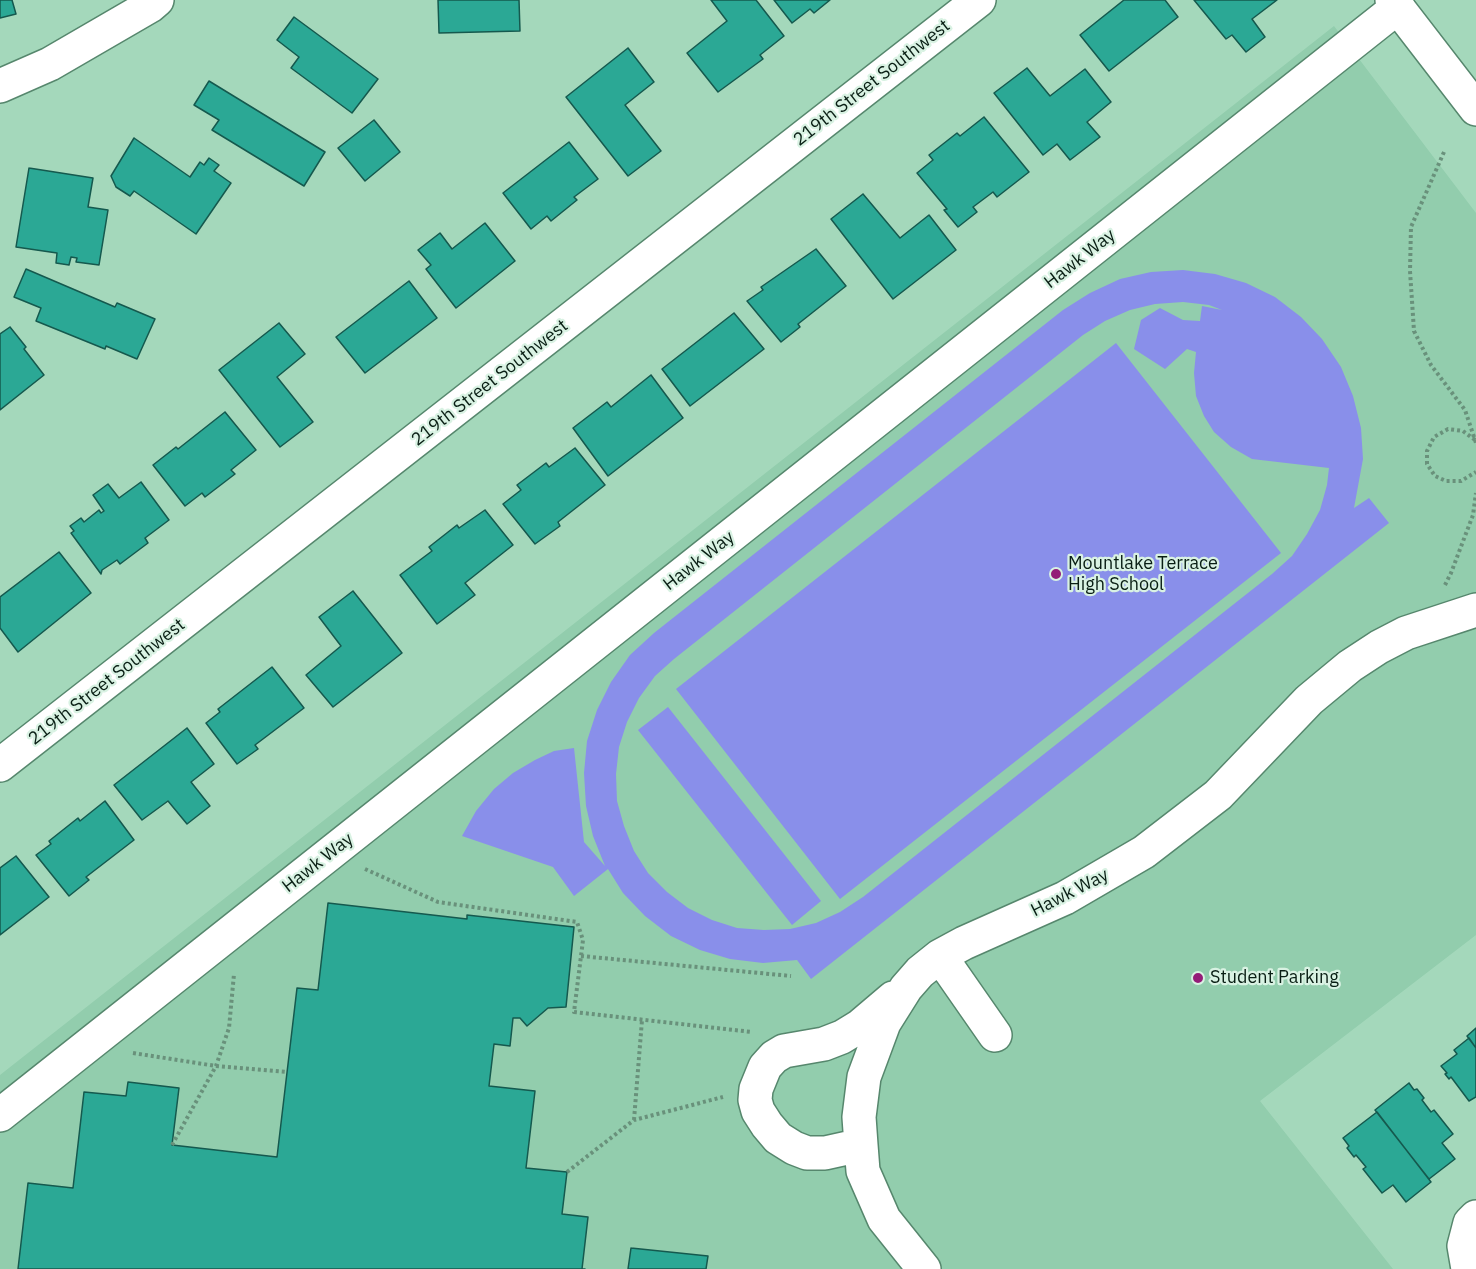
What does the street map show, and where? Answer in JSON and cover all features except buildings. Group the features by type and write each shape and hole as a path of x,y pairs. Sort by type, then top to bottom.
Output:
{"street":[{"path":"0,86 50,64 157,0"},
{"name":"219th Street Southwest","path":"0,765 979,0"},
{"path":"1395,3 1476,109"},
{"name":"Hawk Way","path":"0,1115 1395,3"},
{"name":"Hawk Way","path":"924,1269 885,1219 863,1171 859,1117 864,1077 884,1023 906,988 920,972 940,956 1065,898 1144,852 1218,795 1310,700 1350,666 1378,647 1406,633 1476,610"},
{"path":"940,956 996,1035"},
{"path":"861,1145 825,1153 807,1153 794,1148 778,1138 758,1112 755,1100 756,1089 765,1067 774,1057 784,1051 824,1044 842,1037 860,1026 906,988"},
{"path":"1468,1269 1464,1246 1470,1223 1476,1217"}],"path":[{"path":"1444,152 1411,227 1410,272 1414,331 1431,365 1466,410 1476,442"},
{"path":"1476,442 1463,431 1448,429 1434,437 1426,451 1427,464 1435,476 1446,482 1461,481 1476,472"},
{"path":"1444,586 1473,515 1476,493"},
{"path":"362,867 438,902 577,922 583,940 574,1012 758,1033"},
{"path":"581,956 791,976"},
{"path":"172,1145 216,1066 229,1028 234,973"},
{"path":"634,1120 642,1020"},
{"path":"132,1053 216,1066 287,1072"},
{"path":"567,1172 634,1120 724,1097"}],"shaded area":[{"name":"Mountlake Terrace High School","path":"1334,26 1476,213 1476,935 1260,1101 1393,1269 0,1269 0,1075"},
{"path":"1183,270 1215,274 1246,283 1275,297 1301,317 1322,339 1341,367 1353,396 1361,428 1363,459 1354,508 1369,498 1389,523 811,979 797,960 763,963 730,959 700,950 671,936 645,916 623,893 608,869 574,896 553,867 462,836 476,811 494,789 513,773 554,751 574,748 584,842 605,866 593,836 586,806 584,773 587,741 597,710 611,682 630,655 654,633 1063,310 1090,293 1120,279 1151,272","holes":["1183,302 1209,305 1222,310 1202,306 1200,321 1183,320 1160,308 1141,320 1134,349 1165,369 1187,349 1196,352 1194,373 1196,396 1214,432 1231,447 1252,459 1329,468 1320,510 1292,556 863,897 840,912 816,923 790,929 737,928 712,920 688,908 667,892 648,873 634,851 617,801 616,774 619,747 627,722 639,698 655,676 1083,335 1105,321 1130,310 1155,304"]},
{"path":"1116,343 1281,553 840,899 676,689"},
{"path":"668,707 821,901 792,925 638,730"}],"place":[{"name":"Mountlake Terrace High School","path":"1056,574"},
{"name":"Student Parking","path":"1198,978"}]}
